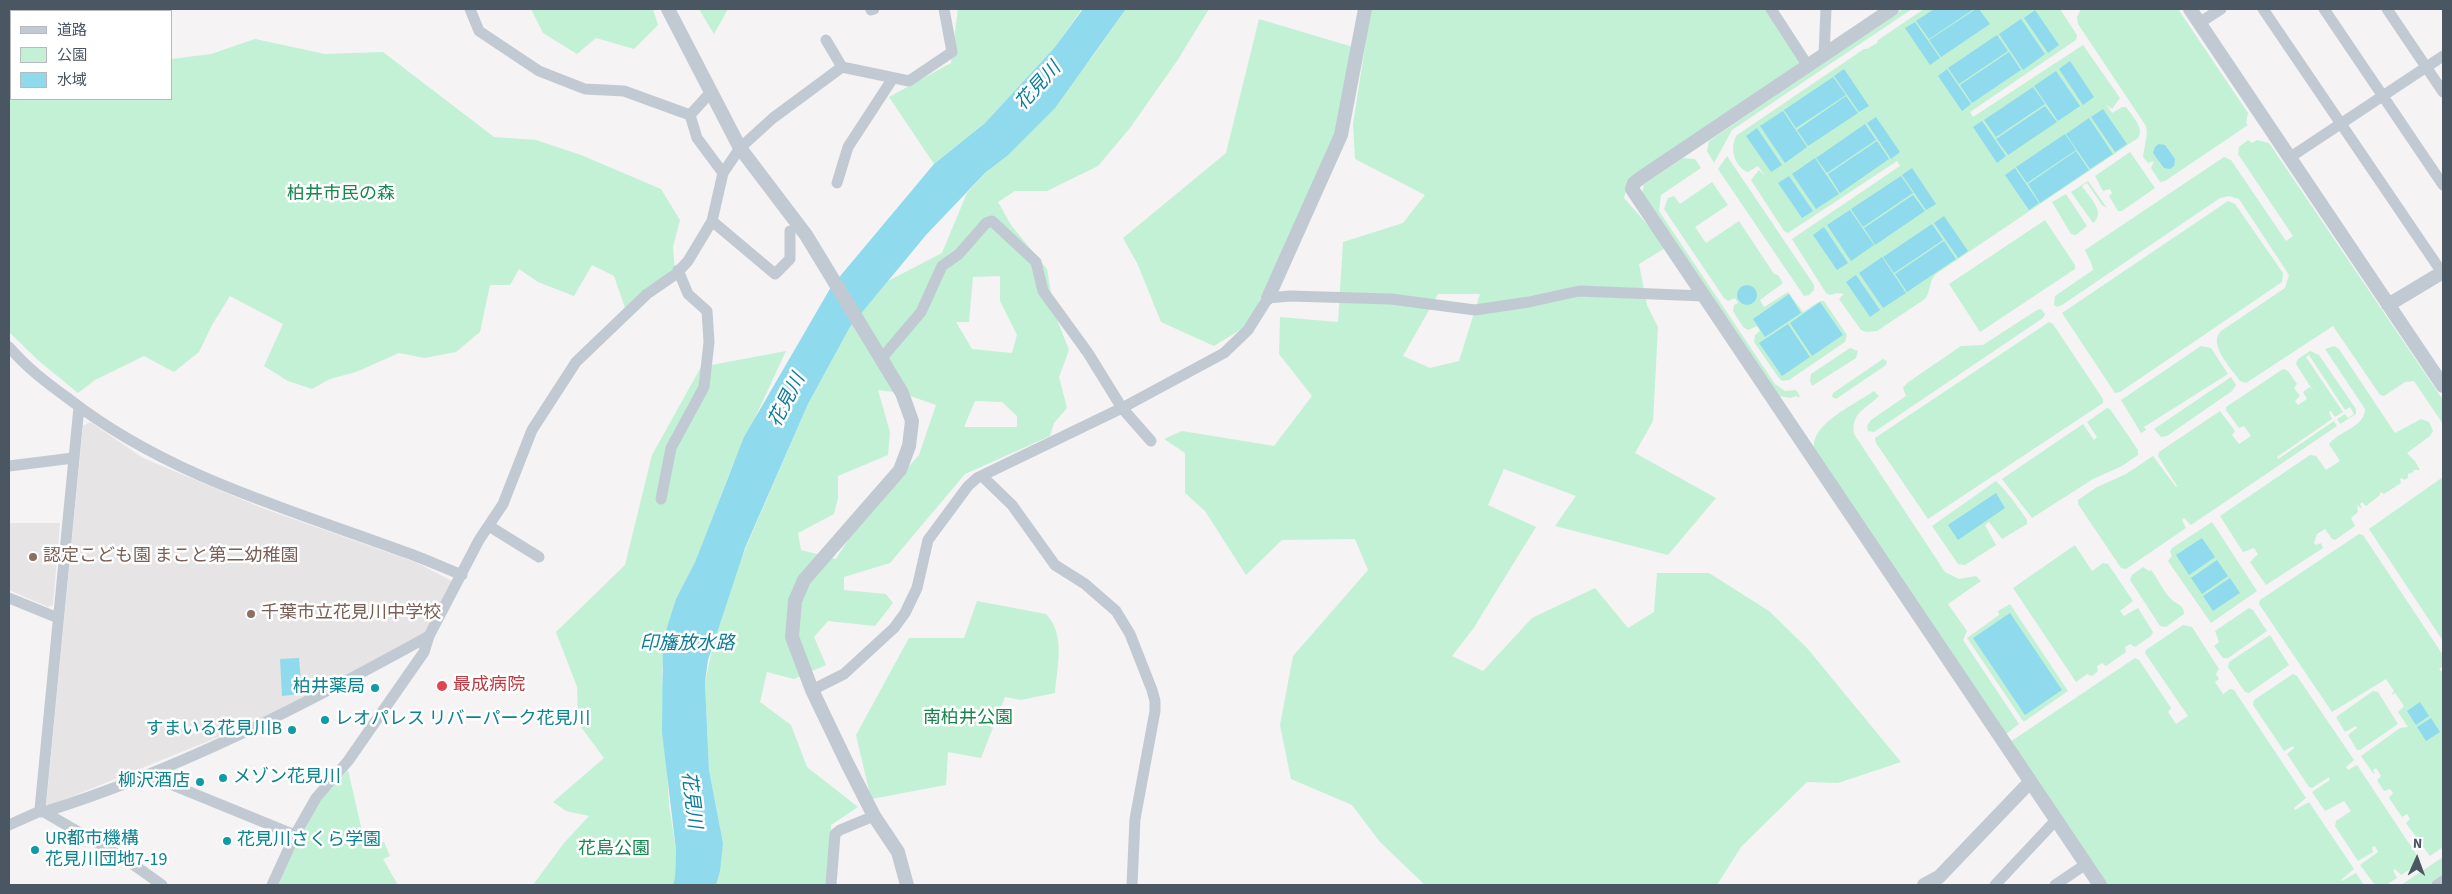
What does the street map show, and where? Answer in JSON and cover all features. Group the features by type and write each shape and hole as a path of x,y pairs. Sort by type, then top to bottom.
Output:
{"street":[{"path":"470,9 479,30 539,71 585,89 624,91 690,115"},
{"path":"668,9 740,148 806,235 902,393 912,420 909,446 900,470 812,568 804,580 795,601 792,637 812,690 874,816 898,852 906,885"},
{"path":"826,40 842,67 909,81 952,52 944,9"},
{"path":"812,690 844,674 894,628 905,613 917,588 928,540 968,486 982,476 1122,408 1224,353 1248,330 1268,298 1341,135 1365,9"},
{"path":"1771,9 1808,66"},
{"path":"1824,55 1826,9"},
{"path":"1892,9 1877,14 1824,55 1634,183 1632,189 2100,885"},
{"path":"2190,9 2443,386"},
{"path":"2199,23 2221,9"},
{"path":"2263,9 2443,272 2388,305"},
{"path":"2387,9 2443,92"},
{"path":"2329,10 2383,96 2443,185"},
{"path":"2289,158 2342,125 2443,56"},
{"path":"272,885 295,835 316,798 348,761 424,652 429,636 503,504 532,430 576,362 647,294 688,260 712,221 724,173 740,148 772,118 842,67"},
{"path":"837,183 848,147 893,78"},
{"path":"690,115 711,92"},
{"path":"690,115 697,138 724,173"},
{"path":"712,221 776,274 790,258 790,231"},
{"path":"878,353 921,312 942,266 959,254 986,224 992,221 1036,262 1042,291 1088,353 1122,408 1151,441"},
{"path":"661,499 671,448 704,387 709,342 707,311 688,294 678,270"},
{"path":"1268,298 1290,296 1392,300 1475,310 1529,302 1578,291 1704,296"},
{"path":"9,347 38,377 138,446 264,503 403,551 462,575"},
{"path":"41,812 79,407"},
{"path":"9,466 73,458"},
{"path":"982,476 1012,505 1055,565 1085,584 1116,611 1130,634 1152,690 1155,711 1134,819 1132,885"},
{"path":"489,526 539,557"},
{"path":"9,598 58,618"},
{"path":"9,825 148,775 324,694 429,636"},
{"path":"148,775 295,835"},
{"path":"1924,885 1939,877 2030,782"},
{"path":"41,812 115,852 162,885"},
{"path":"831,885 835,834 840,830 874,816"},
{"path":"1996,885 2056,820"},
{"path":"2055,885 2086,864"},
{"path":"2437,885 2443,881"}],"shaded area":[{"name":"千葉市立花見川中学校","path":"90,422 143,458 262,508 415,562 452,581 423,637 280,712 46,807 83,426"},
{"name":"認定こども園 まこと第二幼稚園","path":"9,523 60,523 53,605 48,607 9,590"}],"green space":[{"path":"531,9 653,9 658,25 634,49 596,38 577,54 543,33"},
{"path":"701,9 728,9 714,34 700,11"},
{"path":"958,9 1082,9 1055,47 985,123 934,164 889,97 951,63"},
{"path":"1126,9 1209,9 1177,61 1130,128 1098,166 1047,191 1015,191 998,202 1011,225 1047,269 1054,312 1069,350 1059,377 1067,408 1054,423 1050,436 965,474 890,563 844,577 844,590 886,594 893,603 875,626 828,621 814,637 826,665 794,679 767,672 760,702 791,725 807,767 858,807 831,825 830,884 716,885 723,843 709,770 705,682 715,636 734,575 808,404 850,327 888,281 942,253 967,193 1093,56","holes":["1000,276 1000,301 1017,335 1012,353 972,349 956,322 969,322 973,277","878,390 902,393 936,405 919,455 858,524 836,559 801,550 798,533 834,514 838,498 838,476 888,455 890,432","975,401 1002,402 1017,416 1017,427 964,427"]},
{"path":"1371,9 1766,9 1800,63 1629,181 1624,198 1667,247 1639,264 1647,305 1658,327 1653,421 1635,453 1716,498 1668,555 1555,526 1576,496 1504,469 1488,505 1536,527 1473,629 1452,656 1483,671 1532,618 1595,588 1628,628 1654,612 1657,573 1709,573 1769,611 1807,648 1901,762 1838,783 1807,782 1741,847 1717,885 1425,885 1380,842 1352,805 1291,779 1280,725 1293,656 1368,570 1355,539 1282,540 1246,575 1205,511 1185,493 1185,453 1164,439 1182,431 1274,446 1312,396 1279,354 1280,317 1338,322 1343,242 1403,223 1425,195 1355,159 1353,124","holes":["1438,294 1480,294 1459,361 1430,368 1403,356"]},
{"path":"1903,9 1912,9 1732,130 1714,163 1707,151 1709,141"},
{"path":"1924,9 2060,9 2077,35 2076,40 1970,112 1973,117 2083,45 2120,98 2112,109 2106,104 2112,113 2122,107 2126,107 2137,122 2140,134 2138,138 1936,274 1925,299 1877,331 1866,332 1861,330 1839,299 1844,294 1830,295 1826,293 1792,239 1900,166 1897,161 1788,233 1784,231 1751,180 1759,170 1765,176 1758,166 1748,172 1739,166 1734,156 1733,145 1737,135 1864,49 1877,43 1878,40"},
{"path":"2081,9 2178,9 2248,113 2246,123 2248,125 2165,181 2160,182 2151,168 2154,161 2148,163 2143,157 2147,133 2146,126 2078,24 2077,17"},
{"path":"1259,19 1353,47 1334,144 1248,325 1214,346 1161,322 1138,265 1123,238 1226,153"},
{"name":"柏井市民の森","path":"255,39 325,54 383,52 494,137 536,140 581,155 661,189 680,220 673,247 675,273 647,287 625,308 614,276 592,265 574,296 538,282 519,269 510,285 490,285 480,332 456,352 424,358 399,353 356,372 330,379 312,389 288,381 264,366 283,324 230,296 212,325 199,352 174,372 144,356 95,380 78,393 39,361 9,332 9,42 10,100 172,100 172,59 211,54"},
{"path":"2248,140 2252,143 2257,140 2269,143 2443,400 2443,424 2414,381 2405,382 2384,396 2380,395 2333,326 2246,383 2240,381 2222,356 2217,343 2217,336 2221,331 2285,288 2289,275 2239,199 2229,196 2220,198 2062,305 2057,307 2054,305 2055,296 2093,270 2085,250 2224,157 2231,160 2286,241 2293,236 2238,154 2239,147"},
{"path":"2130,152 2155,188 2122,211 2118,211 2109,196 2112,193 2110,189 2103,191 2095,176"},
{"path":"1727,156 1814,285 1814,290 1809,295 1804,296 1718,169"},
{"path":"1683,158 1695,159 1701,168 1661,195 1659,211 1775,384 1785,391 1796,390 1800,396 1798,398 1797,396 1790,398 1779,396 1642,194 1644,184"},
{"path":"2088,181 2107,208 2102,205 2087,183 2082,186 2097,209 2097,219 2093,223 2071,192"},
{"path":"1712,182 1728,205 1695,227 1706,243 1739,221 1774,274 1778,275 1783,283 1760,300 1764,307 1788,292 1803,312 1820,301 1824,301 1847,335 1845,342 1789,380 1782,381 1778,377 1754,342 1755,335 1760,331 1757,326 1748,330 1743,327 1733,311 1734,305 1738,303 1735,298 1728,301 1724,298 1664,209 1668,198 1674,196 1680,204"},
{"path":"2066,194 2087,226 2076,235 2071,234 2052,202"},
{"path":"2228,201 2235,204 2283,273 2282,282 2120,392 2115,393 2062,313"},
{"path":"2045,220 2075,265 2075,269 1980,332 1949,284"},
{"path":"2041,309 2045,314 2043,318 1874,432 1868,431 1867,426 1871,420 1906,396 1903,388 1907,383 1961,346 1983,345"},
{"path":"2049,322 2053,324 2103,399 2103,403 1928,519 1876,443 1875,438"},
{"path":"2201,346 2211,348 2228,374 2144,427 2146,430 2141,433 2121,400"},
{"path":"2334,346 2339,349 2395,433 2421,419 2429,422 2433,431 2430,436 2407,453 2420,470 2413,470 2414,472 2408,474 2408,478 2400,479 2401,483 2384,494 2380,492 2380,495 2366,506 2362,502 2360,504 2362,509 2357,505 2358,512 2351,518 2355,526 2335,540 2332,539 2325,529 2317,534 2314,543 2316,545 2321,543 2323,548 2266,585 2250,562 2258,554 2254,548 2243,552 2220,516 2310,455 2316,456 2326,470 2340,461 2329,444 2356,425 2364,415 2365,409 2325,349"},
{"path":"1850,348 1858,351 1856,358 1812,386 1810,381 1811,374"},
{"name":"花島公園","path":"786,351 732,467 695,562 676,600 662,669 669,805 676,850 673,885 533,885 564,843 589,816 566,811 553,802 604,758 578,723 577,687 556,632 625,565 652,455 701,367"},
{"path":"2310,351 2319,355 2356,409 2356,414 2340,424 2337,419 2345,414 2348,418 2354,414 2350,407 2345,410 2309,355 2306,357 2343,412 2335,417 2331,411 2329,412 2332,419 2277,457 2278,459 2334,421 2337,426 2191,525 2184,518 2182,520 2186,528 2126,569 2121,568 2078,504 2078,500 2097,487 2126,474 2153,456 2176,487 2158,456 2159,452 2220,411 2235,431 2232,435 2239,444 2251,436 2244,426 2239,428 2226,410 2226,407 2283,369 2288,371 2297,384 2294,388 2300,396 2295,401 2298,405 2307,399 2303,392 2310,387 2315,394 2296,364 2298,359"},
{"path":"1883,359 1887,361 1886,365 1836,399 1832,397 1833,393"},
{"path":"2231,377 2236,385 2232,391 2167,436 2161,437 2154,429"},
{"path":"1874,391 1879,396 1857,416 1854,434 1945,572 1959,579 1976,576 1981,581 1948,604 1967,631 1963,640 2019,724 2005,735 1814,448 1815,439 1819,431 1827,423 1846,408"},
{"path":"2107,408 2110,409 2138,450 2138,455 2122,466 2093,479 2032,518 2002,479 2083,424 2094,440 2097,437 2087,422"},
{"path":"2443,477 2443,641 2369,529"},
{"path":"1996,481 2020,509 2027,520 2027,524 2002,539 1989,522 1985,525 1996,545 1965,565 1958,564 1932,526"},
{"path":"2212,522 2257,591 2211,623 2168,561 2172,556 2170,552 2172,548"},
{"path":"2359,534 2363,535 2443,655 2443,666 2439,669 2443,673 2443,847 2430,856 2406,823 2410,819 2407,814 2402,817 2389,798 2393,793 2390,789 2384,791 2377,780 2381,776 2376,768 2373,770 2375,774 2361,756 2400,728 2408,727 2398,712 2404,706 2395,693 2391,695 2394,691 2386,679 2332,712 2259,604 2260,600"},
{"path":"2075,545 2092,571 2103,563 2108,564 2133,601 2120,611 2124,616 2138,608 2153,632 2151,636 2135,647 2130,644 2125,647 2126,652 2106,666 2102,663 2097,666 2098,671 2092,676 2087,674 2076,682 2013,588"},
{"path":"2143,567 2149,571 2151,570 2169,597 2183,609 2184,614 2166,627 2160,626 2130,580 2132,575"},
{"name":"南柏井公園","path":"977,601 1046,614 1056,631 1058,641 1059,651 1055,693 1021,700 1005,697 981,758 948,752 946,785 871,799 856,735 909,638 964,638"},
{"path":"2010,604 2068,691 2025,721 2023,721 1967,638 1999,615 1998,611"},
{"path":"2249,608 2253,610 2267,631 2228,658 2223,658 2214,646 2219,642 2215,631"},
{"path":"2183,625 2192,627 2219,669 2216,674 2219,679 2215,682 2223,694 2230,689 2234,690 2306,798 2294,808 2295,810 2309,802 2354,869 2341,880 2356,873 2364,885 2107,885 2010,742 2135,658 2139,660 2171,708 2168,712 2176,724 2188,716 2145,653 2146,650"},
{"path":"2270,635 2289,665 2249,693 2245,692 2228,667 2229,662"},
{"path":"2293,674 2297,676 2354,760 2346,767 2348,770 2357,765 2420,860 2420,863 2401,875 2395,869 2393,870 2397,878 2386,885 2375,885 2360,865 2378,852 2375,846 2372,847 2373,852 2358,861 2335,826 2336,821 2351,811 2344,801 2325,811 2312,792 2330,780 2329,777 2312,788 2309,787 2287,754 2294,748 2293,746 2284,751 2253,705 2254,700"},
{"path":"2373,691 2378,692 2398,724 2360,750 2357,750 2348,735 2357,728 2356,726 2345,732 2336,717"},
{"path":"348,770 365,844 384,842 390,856 383,859 398,885 276,885 318,804"},
{"path":"2443,857 2443,877 2430,885 2401,885"}],"water":[{"name":"印旛放水路","path":"1083,9 1126,9 1055,108 1008,155 986,172 926,235 850,327 808,404 745,548 708,660 705,682 709,770 723,843 720,871 716,885 673,885 676,850 662,732 663,640 676,599 695,562 744,437 831,287 934,164 985,123 1055,47"},
{"path":"1934,9 1974,9 1929,39 1916,21"},
{"path":"1976,9 1979,9 1990,24 1941,57 1929,40"},
{"path":"2035,10 2059,45 2048,53 2024,18"},
{"path":"2021,19 2045,54 2023,70 1999,34"},
{"path":"1915,22 1940,58 1930,65 1905,28"},
{"path":"1997,35 2008,51 1959,84 1948,68"},
{"path":"2009,52 2021,70 1972,103 1960,85"},
{"path":"2070,61 2094,97 2083,105 2059,69"},
{"path":"1844,69 1869,106 1859,112 1834,76"},
{"path":"1947,69 1971,104 1962,111 1938,76"},
{"path":"2056,71 2080,106 2058,121 2034,86"},
{"path":"1833,77 1846,95 1796,128 1784,110"},
{"path":"2033,87 2045,104 1996,137 1984,120"},
{"path":"1846,96 1858,113 1808,146 1797,130"},
{"path":"2045,106 2057,122 2008,155 1996,139"},
{"path":"2103,109 2127,144 2115,152 2091,117"},
{"path":"1783,111 1807,147 1785,163 1760,126"},
{"path":"1876,117 1900,152 1891,159 1867,123"},
{"path":"2089,118 2113,154 2090,169 2066,134"},
{"path":"1982,121 2006,156 1997,163 1973,127"},
{"path":"1865,124 1876,140 1827,173 1816,158"},
{"path":"1757,128 1782,165 1771,172 1746,136"},
{"path":"2065,134 2076,150 2027,183 2016,167"},
{"path":"1877,141 1889,159 1840,193 1828,174"},
{"path":"2159,144 2165,145 2175,159 2174,166 2170,169 2164,168 2153,153 2155,147"},
{"path":"2076,151 2089,170 2040,203 2028,184"},
{"path":"1815,158 1839,194 1816,209 1792,174"},
{"path":"1912,168 1936,204 1926,210 1902,175"},
{"path":"2015,168 2039,203 2029,210 2005,175"},
{"path":"1789,176 1813,211 1802,218 1778,183"},
{"path":"1901,176 1913,193 1863,227 1851,209"},
{"path":"1913,195 1925,211 1875,245 1864,228"},
{"path":"1850,210 1874,245 1851,261 1827,225"},
{"path":"1944,216 1968,251 1958,258 1934,223"},
{"path":"1932,224 1943,240 1894,273 1883,257"},
{"path":"1824,227 1848,263 1837,270 1813,235"},
{"path":"1944,241 1956,259 1907,292 1895,274"},
{"path":"1882,257 1906,293 1883,308 1859,273"},
{"path":"1856,275 1880,310 1870,317 1846,282"},
{"path":"1747,285 1754,288 1757,295 1754,302 1747,305 1740,302 1737,295 1740,288"},
{"path":"1789,294 1801,313 1765,337 1753,319"},
{"path":"1820,302 1843,335 1812,356 1790,323"},
{"path":"1788,324 1810,357 1782,376 1759,343"},
{"path":"1996,493 2005,508 1958,540 1948,525"},
{"path":"2202,538 2215,557 2189,575 2176,555"},
{"path":"2217,560 2228,576 2202,594 2191,578"},
{"path":"2230,578 2240,593 2213,611 2203,596"},
{"path":"2010,613 2062,690 2025,715 1973,638"},
{"path":"299,658 302,694 282,696 280,659"},
{"path":"2420,702 2429,716 2416,725 2407,711"},
{"path":"2431,718 2440,732 2426,741 2417,727"}],"place":[{"name":"認定こども園 まこと第二幼稚園","path":"33,557"},
{"name":"千葉市立花見川中学校","path":"251,614"},
{"name":"最成病院","path":"442,686"},
{"name":"柏井薬局","path":"375,688"},
{"name":"レオパレス リバーパーク花見川","path":"325,720"},
{"name":"すまいる花見川B","path":"292,730"},
{"name":"メゾン花見川","path":"223,778"},
{"name":"柳沢酒店","path":"200,782"},
{"name":"花見川さくら学園","path":"227,841"},
{"name":"UR都市機構 花見川団地7-19","path":"35,850"}],"water label":[{"name":"花見川","path":"1039,87"},
{"name":"花見川","path":"788,401"},
{"name":"花見川","path":"690,800"}]}
